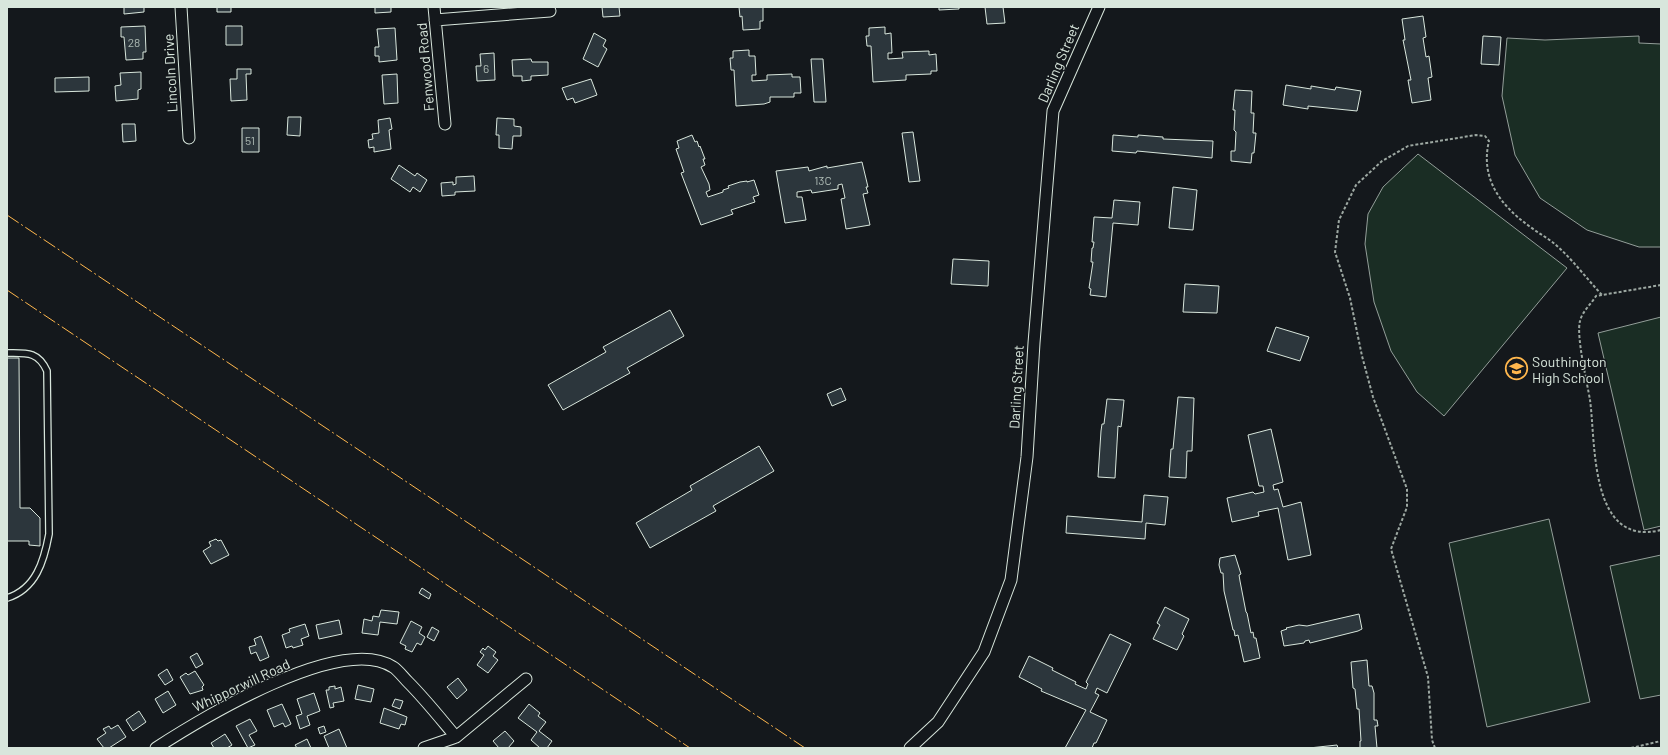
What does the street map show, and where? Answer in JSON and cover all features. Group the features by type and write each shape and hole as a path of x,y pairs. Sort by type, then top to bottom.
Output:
{"street":[{"name":"Lincoln Drive","path":"181,7 189,138"},
{"name":"Fenwood Road","path":"434,7 445,124"},
{"name":"Darling Street","path":"910,748 938,722 984,652 1011,580 1027,457 1034,343 1053,111 1099,7"},
{"path":"435,20 550,11"},
{"name":"Whipporwill Road","path":"156,748 199,720 279,680 344,660 372,660 393,667 456,736"},
{"path":"424,748 456,736 526,680"}],"lane":[{"path":"7,353 32,354 42,360 47,371 49,534 45,557 38,574 26,588 7,598"}],"path":[{"path":"1435,748 1432,740 1428,677 1391,549 1407,507 1407,489 1376,404 1362,356 1350,298 1336,252 1339,220 1356,185 1382,161 1408,146 1476,135 1485,136 1489,141 1487,151 1488,179 1496,193 1527,225 1556,245 1602,295"},
{"path":"1661,285 1596,296 1580,321 1579,336 1592,414 1592,439 1596,469 1608,509 1624,526 1640,533 1661,530"},
{"path":"1631,748 1661,741"}],"green space":[{"path":"1639,36 1639,43 1661,44 1661,247 1639,247 1587,230 1540,198 1515,155 1502,96 1507,38 1545,40"},
{"path":"1418,154 1567,268 1444,416 1417,392 1391,351 1374,302 1365,244 1368,214 1383,187"},
{"path":"1661,317 1661,526 1644,530 1598,333"},
{"path":"1549,519 1590,702 1487,727 1449,543"},
{"path":"1661,555 1661,695 1640,699 1610,566"}],"building":[{"path":"124,7 144,7 144,12 124,14"},
{"path":"217,7 231,7 231,12 217,12"},
{"path":"375,7 391,7 391,12 375,13"},
{"path":"602,7 619,7 620,16 603,17"},
{"path":"739,7 763,7 763,21 760,21 760,29 743,30 742,16 740,17"},
{"path":"939,7 959,7 959,9 939,10"},
{"path":"985,7 1003,7 1005,23 987,24"},
{"path":"1423,16 1426,37 1423,38 1426,57 1429,56 1432,77 1428,78 1431,100 1412,103 1408,80 1411,80 1403,40 1405,40 1402,19"},
{"path":"145,26 146,52 143,52 143,59 126,60 124,37 121,37 121,27"},
{"path":"226,26 242,26 242,45 226,45"},
{"path":"885,27 885,34 891,33 892,53 888,53 888,59 903,58 902,52 929,51 929,55 936,54 937,71 931,71 931,74 906,75 906,80 873,82 871,46 867,46 866,36 869,36 869,28"},
{"path":"395,28 397,60 379,62 379,56 375,56 375,47 379,47 377,29"},
{"path":"594,33 606,40 603,46 607,49 598,67 583,59"},
{"path":"1483,36 1501,37 1499,65 1481,64"},
{"path":"749,50 749,56 755,56 756,75 752,75 752,81 767,80 767,75 792,74 792,77 800,77 801,93 794,93 794,97 770,97 770,102 764,104 736,106 734,70 731,70 730,58 733,58 733,51"},
{"path":"494,53 495,80 477,81 476,66 481,66 480,54"},
{"path":"531,59 532,62 548,62 548,75 531,76 531,80 522,81 522,76 513,76 512,60"},
{"path":"811,59 823,59 826,102 814,102"},
{"path":"237,69 251,69 251,74 246,74 247,100 231,101 230,79 237,79"},
{"path":"141,72 141,89 138,90 138,99 116,101 115,86 121,85 120,73"},
{"path":"397,74 398,103 384,104 382,75"},
{"path":"89,77 89,91 55,92 55,78"},
{"path":"591,79 597,95 575,103 573,98 567,100 562,88"},
{"path":"1286,85 1311,89 1311,86 1335,90 1336,87 1361,91 1357,111 1308,106 1308,109 1283,105"},
{"path":"1235,90 1252,91 1251,113 1254,113 1253,133 1256,133 1254,153 1252,153 1251,163 1231,161 1231,151 1235,151 1235,110 1233,110"},
{"path":"288,117 301,117 300,136 287,135"},
{"path":"390,118 392,129 389,130 391,149 374,152 374,147 369,148 368,140 373,139 372,134 379,133 378,120"},
{"path":"497,118 514,119 514,126 521,127 521,136 513,136 512,149 499,148 499,135 496,135"},
{"path":"122,124 135,124 136,141 123,142"},
{"path":"242,128 259,128 259,152 242,152"},
{"path":"913,132 920,181 909,182 902,133"},
{"path":"692,135 695,142 697,141 699,147 700,146 705,159 703,159 705,165 701,167 709,184 710,190 706,192 708,197 723,192 723,190 729,188 728,186 754,180 759,195 753,197 755,202 731,210 733,214 701,225 681,173 684,172 676,149 679,148 677,141"},
{"path":"1113,135 1138,137 1138,135 1163,137 1163,139 1213,141 1212,158 1137,151 1136,153 1112,151"},
{"path":"862,162 868,187 866,187 868,193 863,194 870,225 846,229 841,199 845,198 842,184 838,185 838,189 812,193 811,190 797,192 797,197 802,197 806,220 785,223 776,171 808,167 809,171 827,166 827,168"},
{"path":"399,165 415,176 417,173 427,180 420,192 413,187 410,192 391,179"},
{"path":"474,176 475,191 455,192 455,195 442,196 441,183 453,182 453,185 456,184 456,177"},
{"path":"1173,187 1197,190 1193,230 1169,228"},
{"path":"1114,200 1140,202 1138,225 1113,223 1106,297 1090,295 1091,289 1089,288 1093,262 1091,262 1094,242 1092,242 1094,217 1112,218"},
{"path":"953,259 989,261 988,286 951,284"},
{"path":"1185,284 1219,286 1217,313 1183,312"},
{"path":"670,310 684,336 627,368 630,373 563,410 548,385 606,352 603,347"},
{"path":"1276,327 1309,337 1300,361 1267,351"},
{"path":"7,358 19,358 20,508 30,508 40,518 40,546 29,545 29,541 7,541"},
{"path":"841,388 846,400 832,406 827,394"},
{"path":"1178,397 1194,398 1192,451 1187,451 1186,478 1169,477"},
{"path":"1107,399 1124,400 1121,427 1118,426 1115,478 1098,477 1101,431 1102,424 1104,424"},
{"path":"1271,429 1283,482 1273,485 1274,490 1278,489 1283,507 1301,502 1311,555 1288,560 1278,508 1258,512 1259,516 1232,522 1227,498 1253,492 1255,494 1264,492 1263,486 1259,486 1248,435"},
{"path":"759,446 774,471 713,506 716,511 650,548 636,523 692,490 690,486"},
{"path":"1144,495 1168,497 1165,525 1146,523 1145,539 1066,533 1067,516 1142,522"},
{"path":"216,539 218,541 221,540 229,555 211,564 203,551 211,546 209,542"},
{"path":"1235,555 1241,574 1239,575 1240,581 1251,633 1253,632 1254,638 1256,638 1260,658 1244,662 1238,635 1235,636 1233,630 1224,591 1223,573 1221,573 1219,565 1220,558"},
{"path":"422,588 431,594 429,599 419,593"},
{"path":"1165,607 1189,619 1182,634 1184,636 1177,650 1153,639 1160,625 1157,623"},
{"path":"381,610 399,612 397,624 380,622 378,635 362,633 364,619 372,621 373,616 379,617"},
{"path":"1359,614 1362,629 1358,631 1310,643 1309,640 1305,641 1304,643 1284,646 1281,631 1287,629 1286,628 1299,625 1307,626"},
{"path":"339,620 342,634 319,639 316,625"},
{"path":"411,621 422,627 419,633 425,637 421,645 417,643 412,652 405,649 406,646 400,643"},
{"path":"305,624 309,636 301,639 303,645 293,648 292,646 286,648 282,635 290,632 289,629"},
{"path":"432,627 439,631 434,641 427,637"},
{"path":"1110,634 1131,644 1107,693 1097,688 1095,693 1099,695 1090,712 1107,720 1092,748 1065,748 1086,710 1041,691 1042,689 1019,677 1029,656 1053,668 1052,670 1076,682 1075,684 1086,689 1088,684 1086,682"},
{"path":"261,636 269,657 260,661 256,652 251,654 249,647 256,645 254,639"},
{"path":"488,646 496,652 493,656 498,660 488,673 477,665 484,655 480,652 483,648 485,650"},
{"path":"197,653 203,664 196,668 190,657"},
{"path":"1367,660 1369,686 1372,686 1374,693 1374,720 1377,720 1378,726 1375,726 1377,748 1360,748 1359,709 1357,709 1355,689 1353,688 1351,662"},
{"path":"167,669 173,680 165,685 158,675"},
{"path":"195,671 204,685 202,687 203,690 190,694 180,677 186,673 188,675"},
{"path":"458,678 467,690 457,699 447,687"},
{"path":"358,685 374,689 371,702 355,699"},
{"path":"335,686 335,689 341,687 344,701 333,703 334,707 330,708 326,690 329,690 329,687"},
{"path":"168,691 176,705 163,713 155,699"},
{"path":"314,693 320,711 307,716 310,725 300,729 296,716 302,714 297,699"},
{"path":"395,699 403,701 400,709 392,706"},
{"path":"282,704 291,724 285,727 283,723 274,727 267,710"},
{"path":"529,704 540,713 538,716 546,722 539,731 552,741 547,748 540,748 531,740 537,732 518,718"},
{"path":"384,708 407,717 405,725 401,724 399,729 380,723"},
{"path":"139,711 146,722 133,731 126,720"},
{"path":"250,719 257,731 249,735 255,745 248,748 236,726"},
{"path":"118,725 126,737 109,748 104,748 97,739 106,733 103,729 109,726 111,729"},
{"path":"324,726 326,732 320,734 318,728"},
{"path":"339,729 347,748 329,748 324,736"},
{"path":"505,731 514,741 508,748 499,748 493,741"},
{"path":"225,734 232,745 227,748 214,748 211,743"},
{"path":"307,739 311,748 297,748 295,745"},
{"path":"1337,745 1338,748 1309,748"}],"power":[{"path":"7,215 805,748"},
{"path":"7,290 690,748"}],"place":[{"name":"Southington High School","path":"1516,369"}]}
